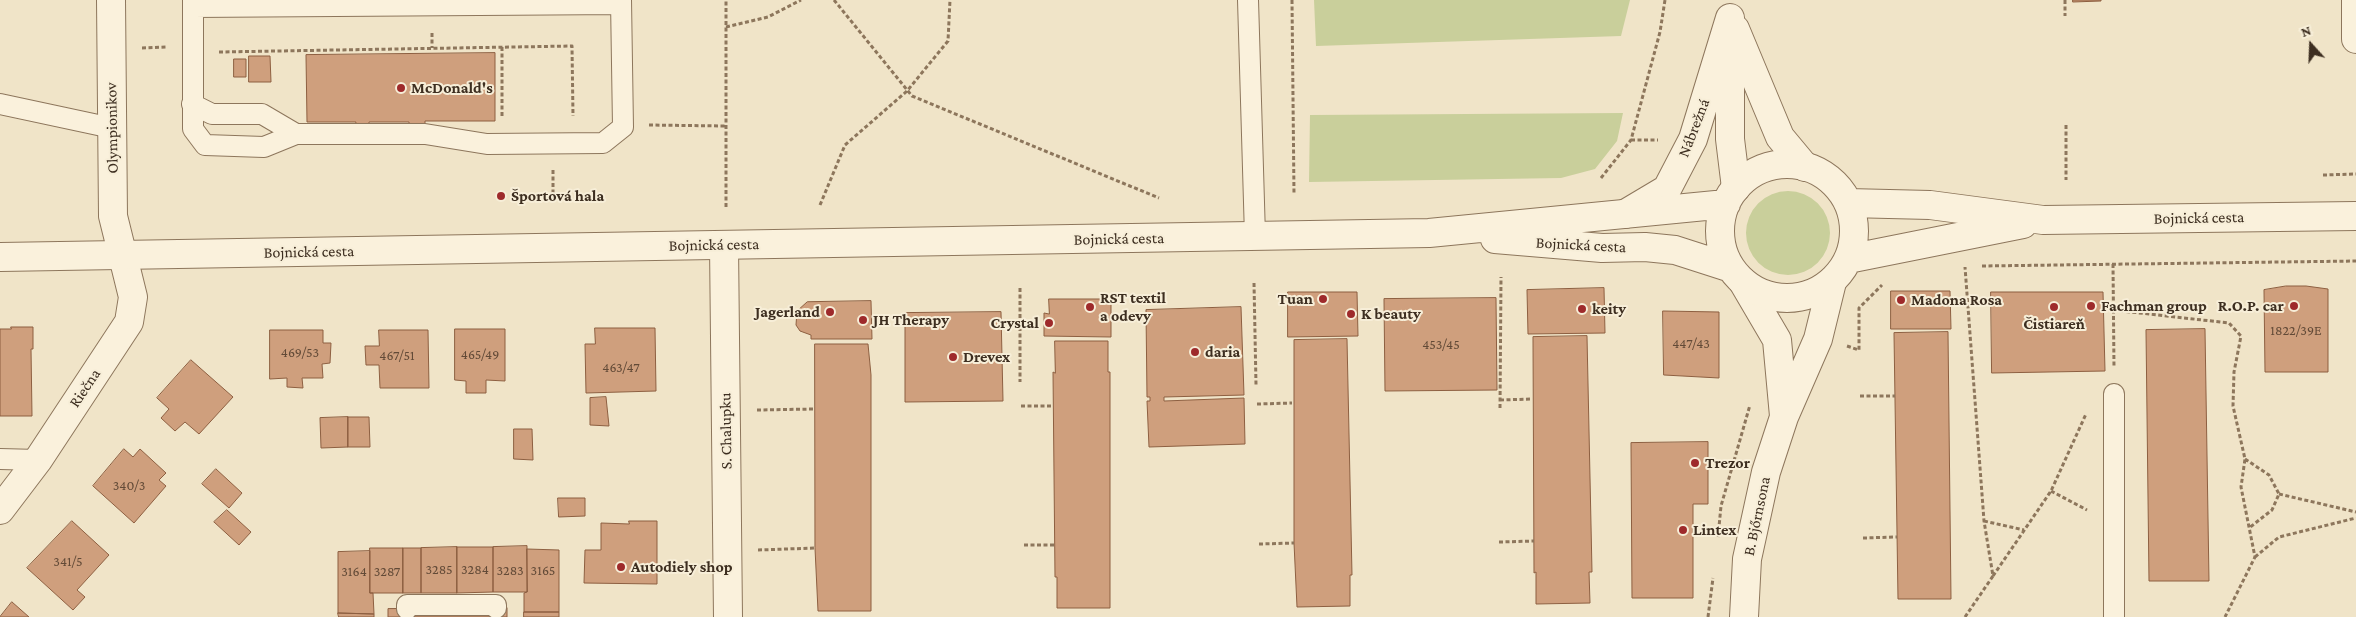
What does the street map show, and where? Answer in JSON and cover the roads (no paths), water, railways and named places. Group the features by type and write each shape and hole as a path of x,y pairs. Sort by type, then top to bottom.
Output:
{"street":[{"name":"Olympionikov","path":"111,0 113,216 122,255"},
{"path":"2356,0 2356,39"},
{"path":"1731,9 1780,137 1806,167"},
{"name":"Nábrežná","path":"1731,9 1731,196"},
{"name":"Nábrežná","path":"1625,214 1667,189 1693,140 1731,9"},
{"name":"Bojnická cesta","path":"0,257 1428,233 1625,214 1731,196 1748,177 1776,165 1806,167 1831,180 1848,203 1852,212 1855,235 1848,259 1832,282 1807,296 1782,298 1758,291 1737,275 1676,250 1645,247 1602,248 1428,233"},
{"path":"1731,196 1721,220 1720,237 1724,253 1737,275"},
{"name":"Bojnická cesta","path":"1848,203 1930,205 2043,220 2356,216"},
{"name":"Bojnická cesta","path":"1848,259 2043,220"},
{"name":"S. Chalupku","path":"724,245 728,617"},
{"name":"Riečna","path":"0,510 38,460 129,322 133,297 122,255"},
{"name":"B. Bjőrnsona","path":"1737,275 1776,340 1784,417"},
{"name":"B. Bjőrnsona","path":"1744,617 1747,559 1766,472 1784,417 1818,339 1832,282"}],"lane":[{"path":"1248,0 1255,236"},
{"path":"621,2 623,128 603,143 487,144 425,134 296,134 264,147 205,145 193,129 193,3 621,2"},
{"path":"0,104 112,128"},
{"path":"192,104 212,114 262,114 296,134"},
{"path":"2114,394 2114,617"},
{"path":"0,459 38,460"},
{"path":"407,609 407,605 496,605 496,608"}],"place":[{"name":"McDonald's","path":"401,88"},
{"name":"Športová hala","path":"501,196"},
{"name":"Tuan","path":"1323,299"},
{"name":"Madona Rosa","path":"1901,300"},
{"name":"Fachman group","path":"2091,306"},
{"name":"R.O.P. car","path":"2294,306"},
{"name":"RST textil a odevy","path":"1090,307"},
{"name":"Čistiareň","path":"2054,307"},
{"name":"keity","path":"1582,309"},
{"name":"Jagerland","path":"830,312"},
{"name":"K beauty","path":"1351,314"},
{"name":"JH Therapy","path":"863,320"},
{"name":"Crystal","path":"1049,323"},
{"name":"daria","path":"1195,352"},
{"name":"Drevex","path":"953,357"},
{"name":"Trezor","path":"1695,463"},
{"name":"Lintex","path":"1683,530"},
{"name":"Autodiely shop","path":"621,567"}]}
